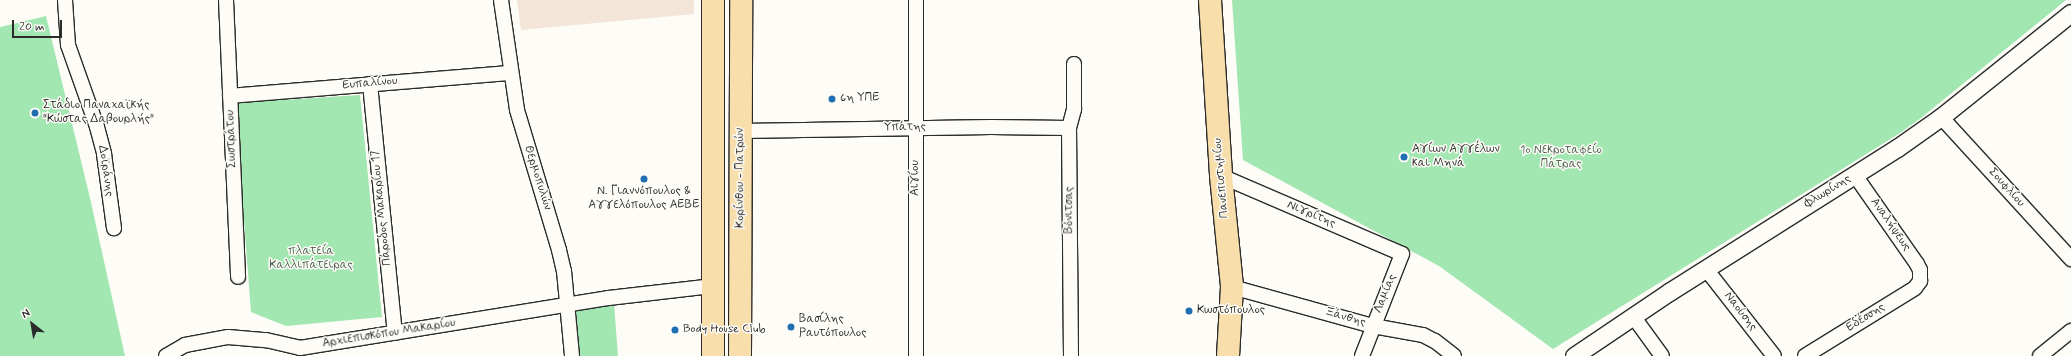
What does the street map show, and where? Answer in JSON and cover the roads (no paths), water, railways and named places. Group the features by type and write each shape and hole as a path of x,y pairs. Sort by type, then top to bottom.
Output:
{"main road":[{"path":"713,0 713,356"},
{"name":"Κορίνθου - Πατρών","path":"740,356 742,0"},
{"name":"Πανεπιστημίου","path":"1210,0 1221,176 1232,287 1228,356"}],"street":[{"name":"Δοϊράνης","path":"65,0 68,45 98,127 104,154 114,228"},
{"name":"Σωστράτου","path":"226,0 238,278"},
{"name":"Θερμοπυλών","path":"501,0 510,73 524,137 559,250 564,271 572,356"},
{"name":"Αιγίου","path":"916,0 916,356"},
{"name":"Φλωρίνης","path":"1574,356 1706,269 1855,175 1941,117 2071,13"},
{"name":"Βόνιτσας","path":"1071,356 1069,128 1074,109 1074,64"},
{"name":"Ευπαλίνου","path":"230,96 510,73"},
{"name":"Πάροδος Μακαρίου 17","path":"370,84 395,333"},
{"name":"Σουφλίου","path":"1941,117 2071,259"},
{"name":"Υπάτης","path":"741,131 916,128 1069,128"},
{"name":"Αναλήψεως","path":"1855,175 1917,264 1921,276"},
{"name":"Νιγρίτης","path":"1221,176 1402,254"},
{"name":"Λαμίας","path":"1362,356 1402,254"},
{"name":"Ναούσης","path":"1706,269 1774,356"},
{"name":"Εδέσσης","path":"1805,356 1915,288 1920,282 1921,276"},
{"name":"Αρχιεπισκόπου Μακαρίου","path":"166,356 185,345 228,338 266,340 301,352 395,333 567,305 713,286"},
{"name":"Ξάνθης","path":"1232,287 1373,326 1423,335 1435,341 1454,356"},
{"path":"1634,316 1662,356"},
{"path":"2040,356 2071,331"}],"place":[{"name":"6η ΥΠΕ","path":"832,99"},
{"name":"Στάδιο Παναχαϊκής \"Κώστας Δαβουρλής\"","path":"35,113"},
{"name":"Αγίων Αγγέλων και Μηνά","path":"1404,157"},
{"name":"Ν. Γιαννόπουλος & Αγγελόπουλος ΑΕΒΕ","path":"644,179"},
{"name":"Κωστόπουλος","path":"1189,311"},
{"name":"Βασίλης Ραυτόπουλος","path":"791,327"},
{"name":"Body House Club","path":"675,330"}],"park label":[{"name":"1o Νεκροταφείο Πάτρας","path":"1561,158"},
{"name":"πλατεία Καλλιπάτειρας","path":"311,259"}]}
